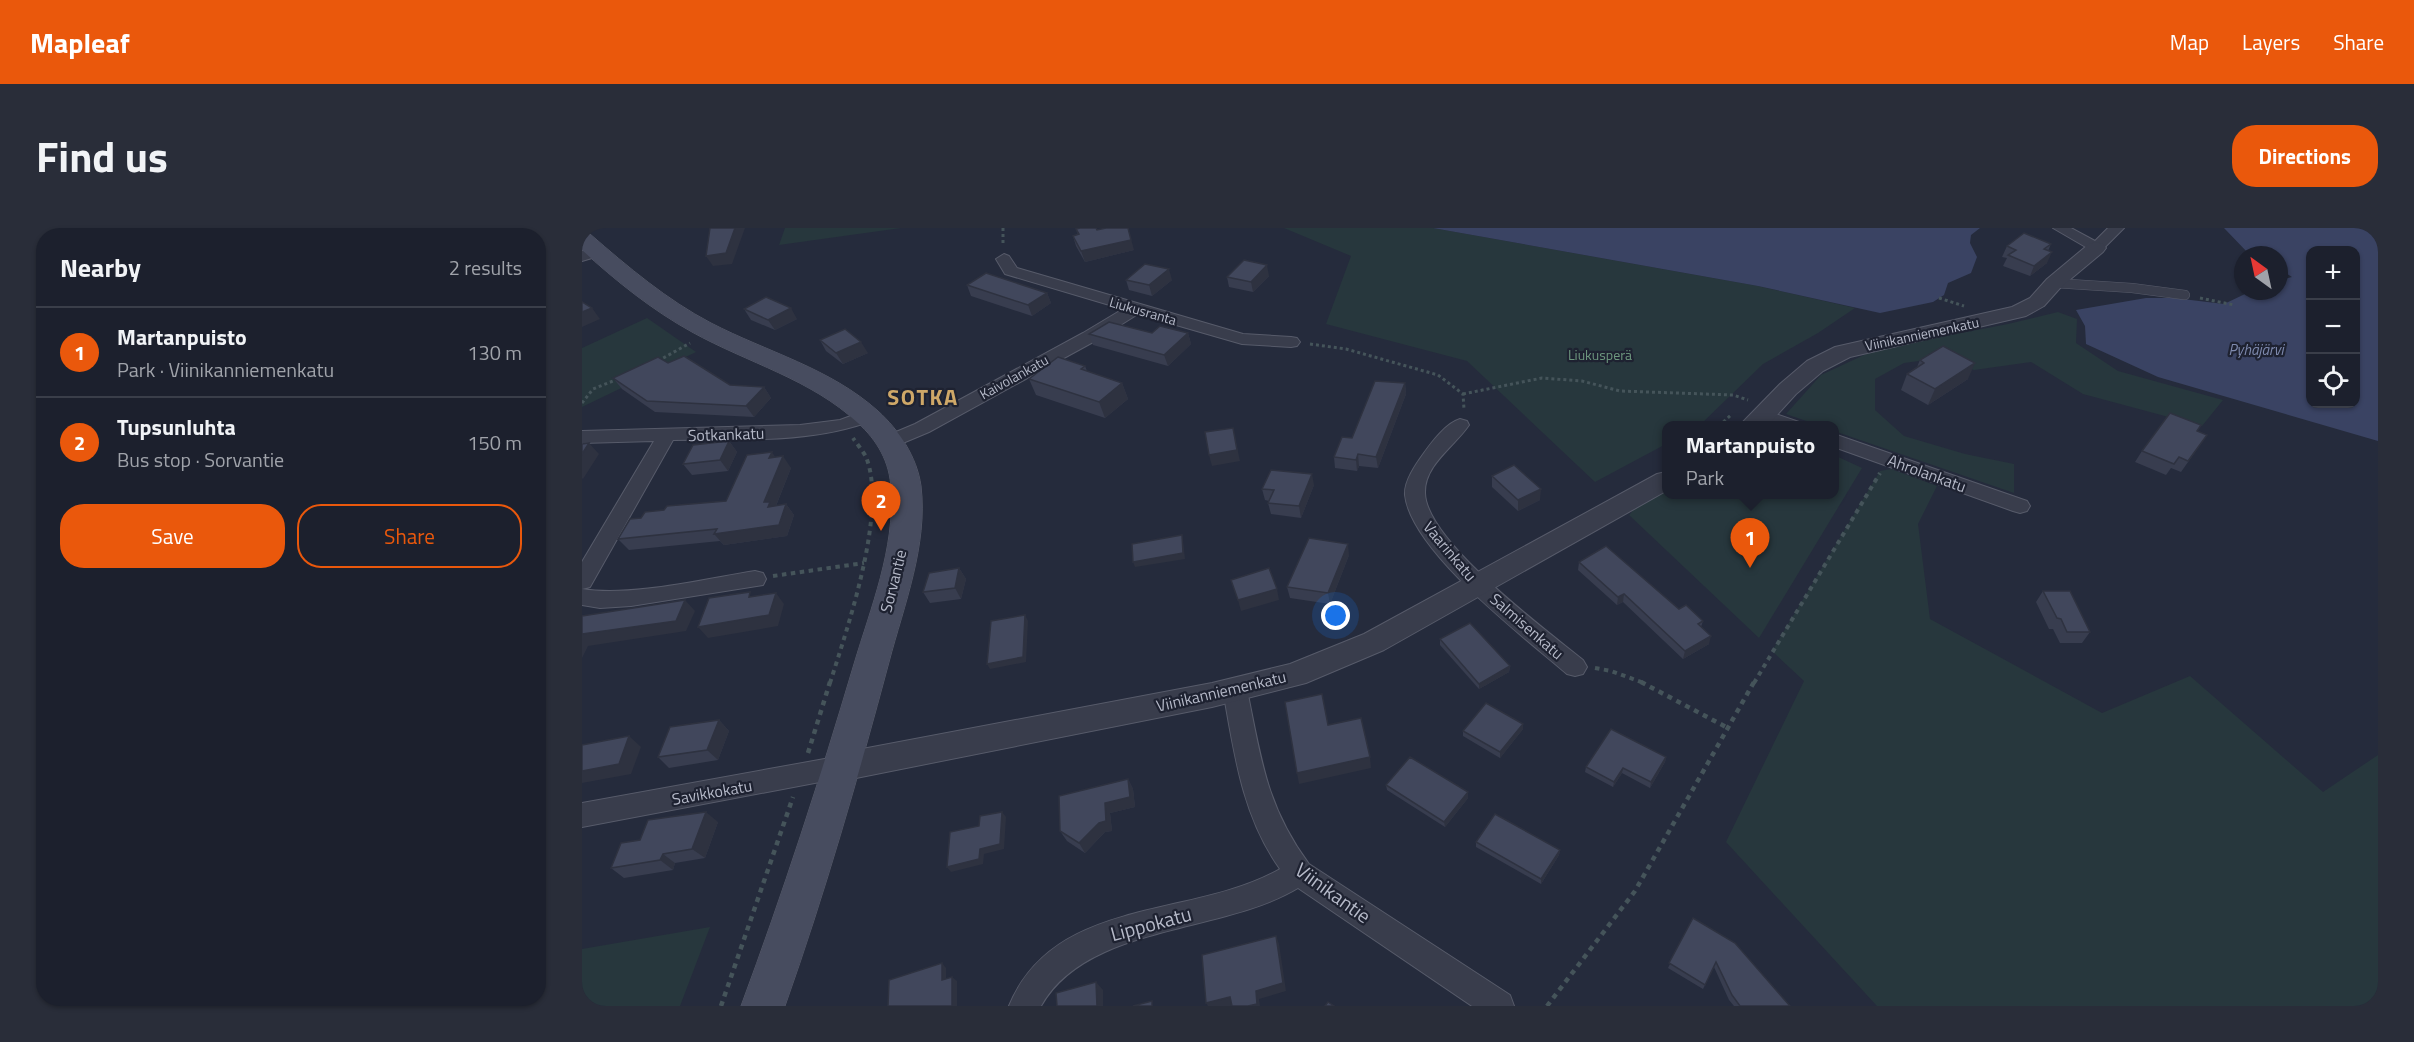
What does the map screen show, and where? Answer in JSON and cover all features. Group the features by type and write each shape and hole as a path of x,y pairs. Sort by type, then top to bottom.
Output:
{"main road":[{"name":"Sorvantie","path":"587,249 686,318 838,392 855,421 891,441 906,484 907,526 898,566 845,754 763,1006"}],"street":[{"path":"2060,228 2096,248 2117,228"},
{"name":"Viinikanniemenkatu","path":"1758,421 1788,389 1815,366 1830,358 1866,345 2010,315 2037,302 2054,283 2096,248"},
{"name":"Liukusranta","path":"1004,259 1011,271 1134,309 1242,339 1291,342"},
{"name":"Kaivolankatu","path":"891,441 922,428 1089,337 1134,309"},
{"name":"Sotkankatu","path":"582,437 666,437 800,431 855,421"},
{"name":"Vaarinkatu","path":"1460,425 1436,450 1424,470 1415,494 1419,513 1430,531 1479,585"},
{"path":"582,581 666,437"},
{"name":"Ahrolankatu","path":"1839,442 2020,506"},
{"name":"Viinikanniemenkatu","path":"845,754 1235,690 1295,675 1374,642 1662,482"},
{"path":"582,597 600,600 622,599 755,579"},
{"name":"Salmisenkatu","path":"1479,585 1575,667"},
{"name":"Viinikantie","path":"1235,690 1256,793 1262,811 1275,842 1299,873 1499,1006"},
{"name":"Savikkokatu","path":"582,815 800,776 845,754"},
{"name":"Lippokatu","path":"1024,1006 1041,978 1057,962 1080,947 1120,931 1261,893 1287,882 1299,873"}],"lane":[{"path":"2054,283 2132,288 2185,295"}],"path":[{"path":"2185,295 2235,305"},
{"path":"1939,298 1968,308"},
{"path":"654,363 674,354 694,339"},
{"path":"1291,342 1346,349 1438,375 1463,394 1465,406 1460,425"},
{"path":"582,403 593,389 624,376"},
{"path":"1463,394 1542,378 1582,381 1620,391 1733,395 1748,400"},
{"path":"722,1006 810,746 856,600 864,563 873,493 866,456 855,421"},
{"path":"1547,1006 1635,891 1887,459"},
{"path":"755,579 864,563"},
{"path":"1575,667 1599,668 1615,672 1728,728"},
{"path":"810,746 845,754"}],"green space":[{"path":"785,228 901,228 779,245"},
{"name":"Liukusperä","path":"1284,228 1433,228 1758,286 1855,308 1818,333 1763,364 1704,421 1662,421 1662,446 1595,482 1467,361 1326,324 1351,256"},
{"path":"2058,312 2077,319 2076,343 2118,371 2223,400 2202,426 2083,394 2031,362 1974,370 1941,358 1904,363 1875,379 1875,410 1904,436 1965,454 2014,464 2014,493 1839,433 1839,421 1806,421 1786,414 1821,375 1877,349"},
{"path":"647,318 696,352 582,407 582,348"},
{"path":"1839,457 1862,468 1759,638 1629,515 1636,507 1662,491 1662,499 1839,499"},
{"path":"1891,469 1937,486 1918,524 1930,619 2102,713 2190,676 2323,792 2378,755 2378,1006 1877,1006 1726,842 1804,681 1772,651 1880,471"},
{"path":"710,927 680,1006 582,1006 582,949"}],"water":[{"path":"1433,228 1980,228 1971,235 1970,243 1977,257 1971,273 1948,283 1944,295 1933,302 1880,313 1758,286"},
{"name":"Pyhäjärvi","path":"2224,228 2378,228 2378,441 2158,377 2086,344 2085,326 2076,310 2146,298 2174,298 2224,304 2234,299 2288,300 2288,278 2292,277 2288,275 2288,246 2241,246"}],"building":[{"path":"710,228 735,228 726,253 706,256"},
{"path":"1096,228 1097,230 1128,228 1131,240 1081,251 1073,236 1079,234 1076,229"},
{"path":"2024,233 2051,244 2044,249 2052,252 2034,266 2008,255 2016,250 2007,246"},
{"path":"1244,260 1267,265 1251,282 1227,277"},
{"path":"1145,264 1169,269 1149,285 1126,280"},
{"path":"986,273 1047,293 1028,305 967,285"},
{"path":"766,297 791,308 768,320 744,309"},
{"path":"582,302 592,308 582,312"},
{"path":"1109,322 1152,333 1160,326 1188,333 1164,355 1089,334"},
{"path":"845,329 861,342 836,353 820,340"},
{"path":"1943,346 1975,363 1935,389 1907,374 1924,363 1920,360"},
{"path":"684,356 730,385 764,387 746,406 647,401 613,378 658,357 668,363"},
{"path":"1058,357 1085,366 1081,369 1122,383 1099,402 1029,379"},
{"path":"1375,381 1405,383 1376,457 1358,454 1356,460 1334,457 1342,437 1352,438"},
{"path":"2170,413 2201,425 2197,431 2207,435 2188,461 2179,457 2174,464 2142,451"},
{"path":"1233,428 1237,450 1209,455 1205,432"},
{"path":"729,441 720,460 683,464 693,445"},
{"path":"589,443 582,454 582,444"},
{"path":"772,452 769,458 783,456 764,502 770,502 768,507 786,504 779,525 714,534 717,529 618,539 630,519 641,518 645,512 664,510 667,506 726,501 747,455"},
{"path":"1514,465 1541,489 1518,500 1492,476"},
{"path":"1271,470 1312,474 1299,506 1268,503 1274,490 1262,489"},
{"path":"1182,535 1183,553 1133,562 1132,544"},
{"path":"1309,538 1348,544 1328,593 1287,587"},
{"path":"1606,546 1679,609 1686,605 1703,621 1698,624 1711,636 1685,651 1624,594 1618,597 1579,562"},
{"path":"959,568 955,588 923,592 929,573"},
{"path":"1269,568 1277,589 1238,600 1231,580"},
{"path":"2043,591 2070,591 2090,632 2067,632"},
{"path":"750,592 749,597 776,593 769,615 698,627 709,598"},
{"path":"685,600 676,621 582,634 582,616"},
{"path":"1025,615 1023,657 987,664 991,621"},
{"path":"1470,623 1510,666 1479,684 1440,639"},
{"path":"1322,694 1328,725 1361,718 1370,757 1297,773 1285,702"},
{"path":"1486,703 1523,724 1500,752 1463,731"},
{"path":"719,720 707,750 658,757 670,727"},
{"path":"1611,729 1666,757 1651,782 1623,768 1614,782 1586,767"},
{"path":"629,736 619,764 582,771 582,745"},
{"path":"1410,757 1468,792 1444,822 1386,785"},
{"path":"1128,779 1130,797 1105,803 1106,821 1099,823 1079,843 1060,831 1059,796"},
{"path":"706,812 692,849 663,854 660,860 611,868 621,843 640,840 648,820"},
{"path":"1002,812 1000,844 980,849 979,859 947,867 950,832 979,826 980,816"},
{"path":"1495,814 1560,850 1541,879 1476,842"},
{"path":"1693,918 1735,943 1790,1006 1740,1006 1716,962 1705,985 1669,963"},
{"path":"1276,936 1283,983 1256,991 1257,1004 1232,1006 1230,997 1206,1003 1202,955"},
{"path":"942,963 942,980 952,977 952,1006 888,1006 889,980"},
{"path":"1096,982 1097,1006 1057,1006 1056,993"},
{"path":"1152,1001 1152,1006 1133,1006"}],"place":[{"name":"Tupsunluhta","path":"881,531"},
{"name":"Martanpuisto","path":"1750,568"}],"district":[{"name":"SOTKA","path":"923,397"}]}
